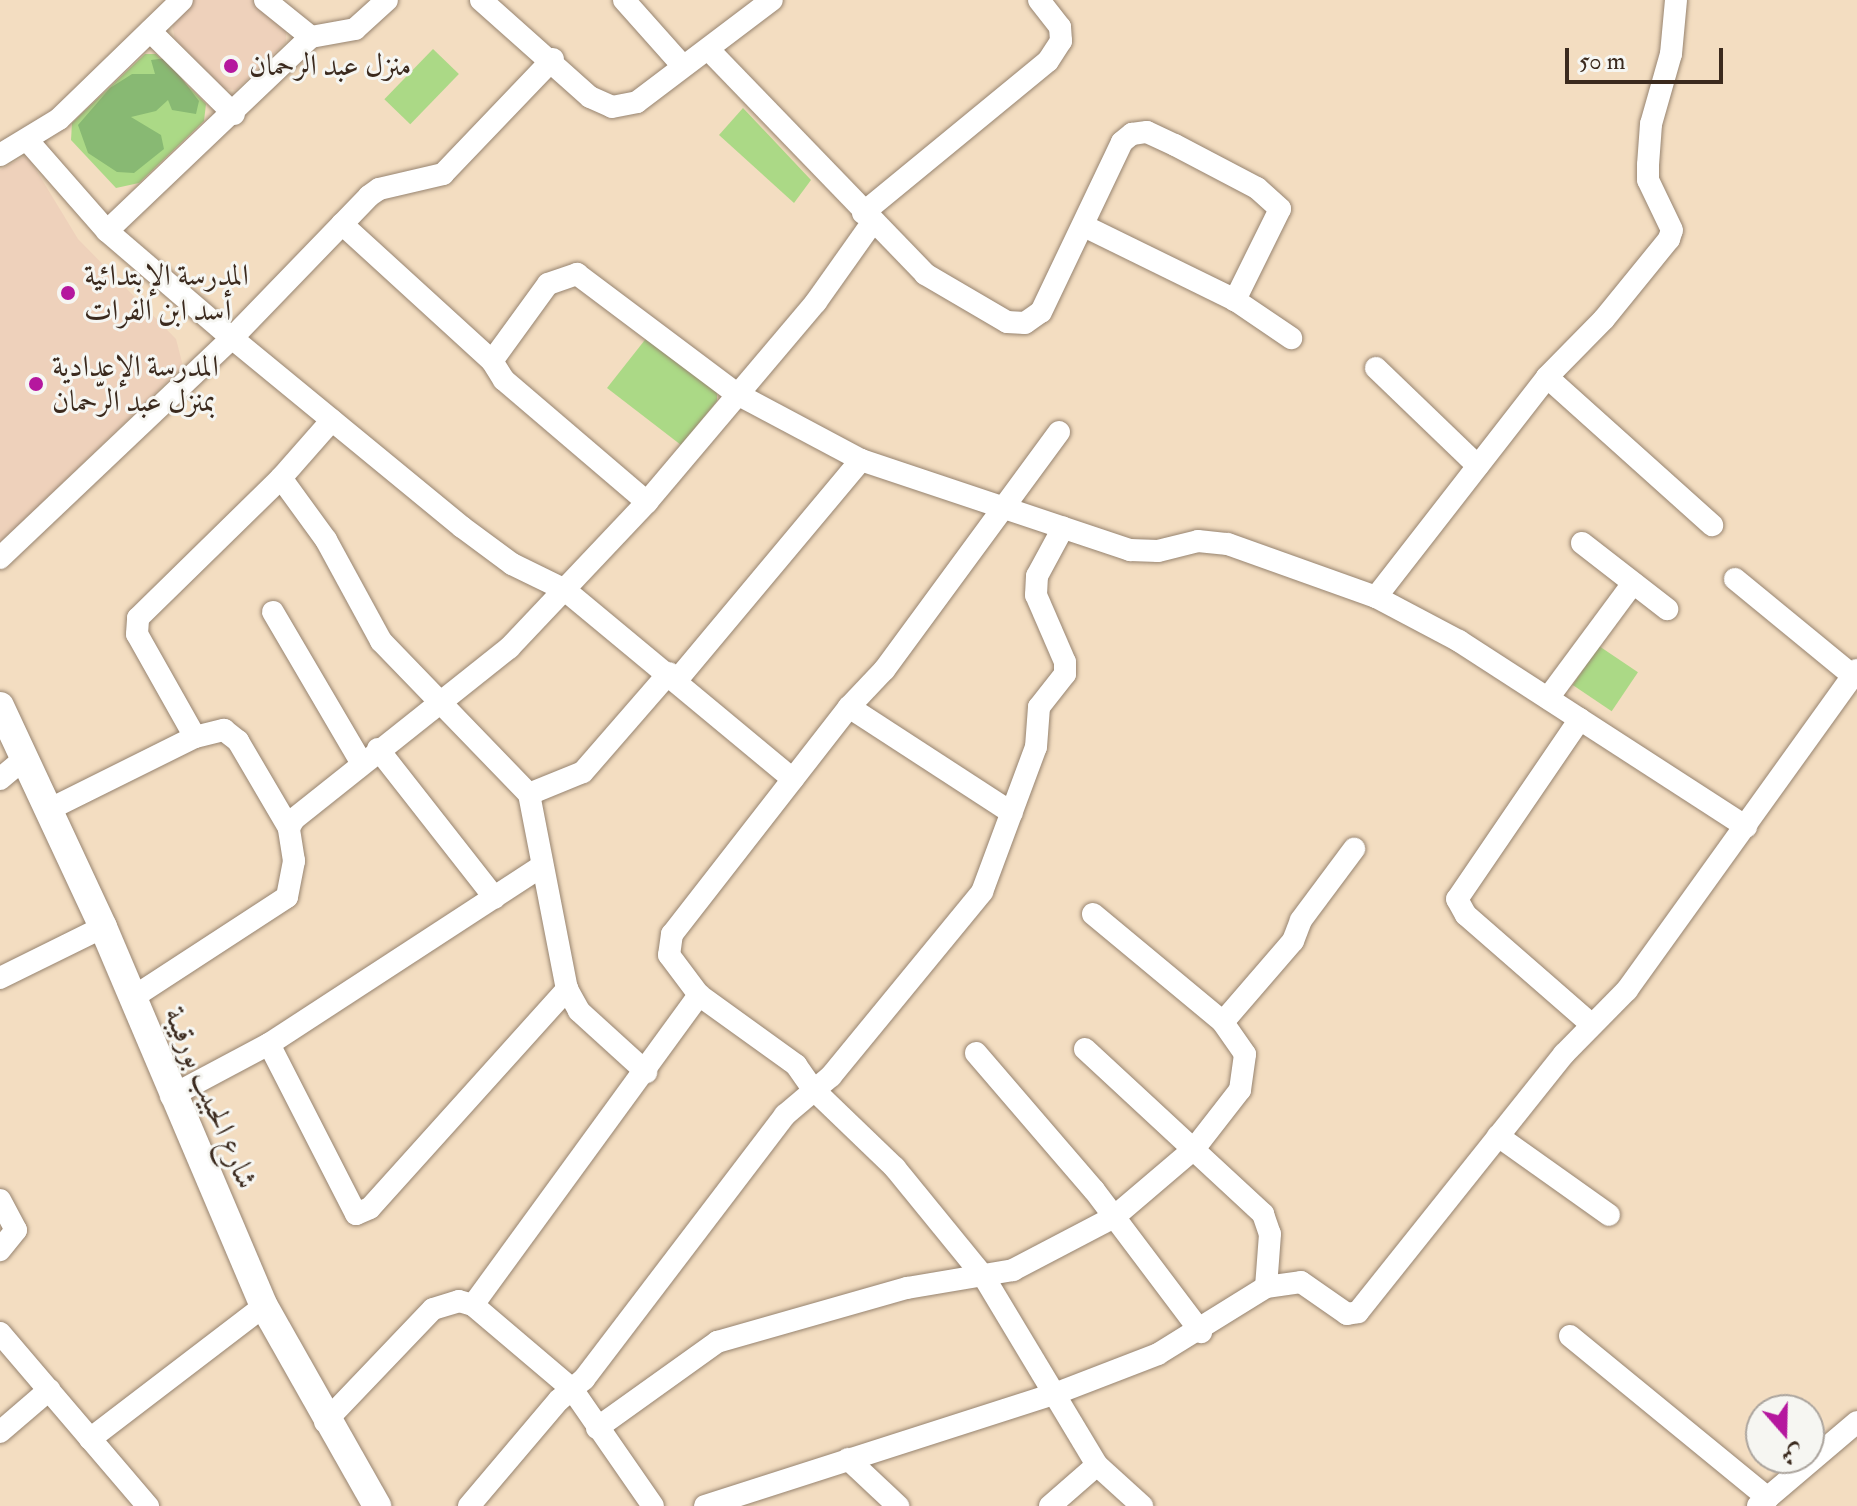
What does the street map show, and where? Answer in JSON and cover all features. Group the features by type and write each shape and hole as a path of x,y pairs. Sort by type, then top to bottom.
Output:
{"street":[{"path":"0,155 28,141 95,88 182,0"},
{"path":"265,0 311,37"},
{"path":"107,231 234,114 311,37 355,29 387,0"},
{"path":"481,0 553,59 590,97 612,107 637,102 682,65 710,51 772,0"},
{"path":"624,0 682,65"},
{"path":"289,828 370,756 509,648 647,502 816,302 867,218 1048,61 1061,41 1060,27 1039,0"},
{"path":"1376,597 1547,377 1604,319 1669,239 1672,230 1648,180 1648,165 1651,124 1671,54 1676,0"},
{"path":"150,31 234,114"},
{"path":"710,51 867,218 925,274 990,315 1025,323 1041,312 1122,142 1132,134 1147,132 1257,188 1280,209 1279,219 1235,300"},
{"path":"0,558 232,338 379,189 443,174 553,59"},
{"path":"28,141 107,231 232,338 512,564 565,590 673,676 793,779"},
{"path":"342,224 492,361 504,380 647,502"},
{"path":"1084,226 1235,300 1291,338"},
{"path":"492,361 548,284 577,274 737,394 861,460 1130,550 1158,551 1198,541 1228,544 1376,597 1459,641 1746,827"},
{"path":"1376,368 1478,466"},
{"path":"1547,377 1712,525"},
{"path":"195,737 135,626 281,478 332,420"},
{"path":"1059,432 1007,509 884,670 849,707 672,934 669,955 699,995 796,1065 813,1089 895,1168 984,1277 1057,1393 1097,1465 1142,1506"},
{"path":"529,794 583,772 673,676 861,460"},
{"path":"281,478 326,540 375,633 529,794 567,989 579,1011 646,1072"},
{"path":"469,1506 572,1389 785,1115 831,1076 982,892 1036,747 1039,707 1065,674 1065,662 1036,595 1037,576 1063,528"},
{"path":"1582,543 1667,609"},
{"path":"705,1506 1057,1393 1201,1332 1266,1287 1301,1282 1347,1314 1358,1312 1498,1136 1592,1025 1627,990 1854,673 1735,579"},
{"path":"1548,698 1633,583"},
{"path":"273,612 370,756 495,898"},
{"name":"شارع الحبيب بورقيبة","path":"0,706 103,927 171,1096 264,1306 325,1422 375,1505"},
{"path":"849,707 1012,813"},
{"path":"1580,719 1457,899 1466,915 1592,1025"},
{"path":"50,809 214,729 231,733 289,828 294,861 287,897 132,998"},
{"path":"0,779 26,757"},
{"path":"1223,1022 1293,941 1301,920 1354,849"},
{"path":"171,1096 269,1044 541,867"},
{"path":"597,1428 717,1342 907,1288 1013,1270 1114,1217 1194,1149 1240,1090 1246,1073 1245,1054 1223,1022 1093,914"},
{"path":"0,978 103,927"},
{"path":"269,1044 356,1214 370,1208 567,989"},
{"path":"473,1305 646,1072 699,995"},
{"path":"1085,1049 1268,1222 1266,1287"},
{"path":"976,1053 1114,1217 1201,1332"},
{"path":"1498,1136 1609,1215"},
{"path":"0,1200 16,1230 0,1250"},
{"path":"325,1422 433,1309 449,1301 473,1305 572,1389 653,1506"},
{"path":"90,1439 264,1306"},
{"path":"0,1333 146,1505"},
{"path":"1570,1336 1763,1502 1856,1425"},
{"path":"0,1432 49,1390"},
{"path":"848,1459 898,1506"},
{"path":"1050,1506 1097,1465"}],"shaded area":[{"name":"منزل عبد الرحمان","path":"194,0 252,0 286,31 286,42 236,90 224,89 175,40 172,23"},
{"name":"المدرسة الإبتدائية أسد ابن الفرات","path":"27,155 78,239 176,339 183,366 0,543 0,170"}],"green space":[{"path":"433,49 459,74 410,124 384,99"},
{"path":"145,54 156,54 206,104 204,121 139,183 116,188 71,140 72,123"},
{"path":"166,58 199,101 196,114 172,110 168,100 156,111 131,117 161,135 164,149 134,173 117,172 88,153 78,125 110,88 132,74 155,74 151,60"},
{"path":"743,108 811,180 794,203 719,135"},
{"path":"648,336 717,388 717,401 681,445 607,388"},
{"path":"1599,646 1638,672 1612,711 1573,685"}],"place":[{"name":"منزل عبد الرحمان","path":"231,66"},
{"name":"المدرسة الإبتدائية أسد ابن الفرات","path":"68,293"},
{"name":"المدرسة الإعدادية بمنزل عبد الرّحمان","path":"36,384"}]}
